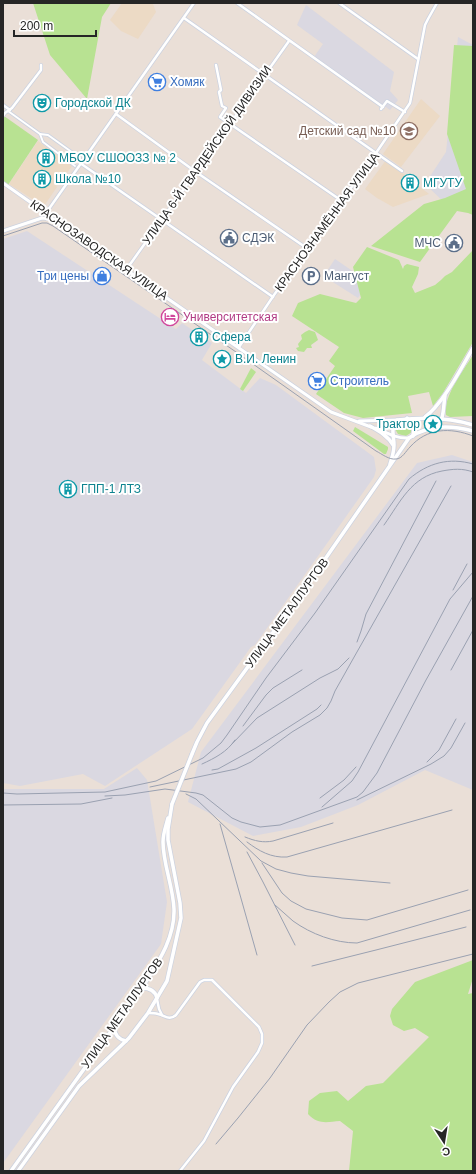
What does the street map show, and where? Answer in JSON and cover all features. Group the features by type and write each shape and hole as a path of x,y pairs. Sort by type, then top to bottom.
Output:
{"main road":[{"path":"424,418 435,408 445,395 473,348"},
{"path":"411,437 438,425 442,419 445,395"},
{"path":"385,474 411,437 414,426 407,418"},
{"path":"385,474 392,459 394,449 393,426 397,420 407,418 442,419 473,426"},
{"path":"370,426 388,438 394,449"},
{"path":"432,428 454,427 473,431"},
{"name":"УЛИЦА МЕТАЛЛУРГОВ","path":"11,1171 142,988 160,960 170,938 174,910 163,842 164,830 172,804 192,754 207,723 292,607 385,474"},
{"name":"УЛИЦА МЕТАЛЛУРГОВ","path":"18,1171 79,1086 126,1041 148,1013 167,982 181,918 180,903 168,840 168,829 172,804"},
{"path":"142,988 149,988 152,990 157,998"},
{"path":"114,1027 115,1034 122,1040 126,1041"}],"street":[{"path":"46,214 194,3"},
{"path":"237,3 382,108 387,101 405,112"},
{"path":"339,3 418,59"},
{"name":"КРАСНОЗНАМЁННАЯ УЛИЦА","path":"239,348 273,297 412,100 418,59 426,25 437,3"},
{"path":"184,18 402,172"},
{"name":"УЛИЦА 6-Й ГВАРДЕЙСКОЙ ДИВИЗИИ","path":"126,270 289,41"},
{"path":"6,112 12,108 41,70 41,65"},
{"path":"216,65 221,90 219,92 222,106 226,108 220,117 342,201"},
{"path":"3,105 6,112 40,134 48,135 80,158"},
{"path":"116,114 196,172 308,249"},
{"path":"40,134 43,142 75,166"},
{"path":"80,164 273,297"},
{"name":"КРАСНОЗАВОДСКАЯ УЛИЦА","path":"3,183 331,412 393,436"},
{"path":"41,210 42,218"},
{"path":"3,231 42,218 53,219"},
{"path":"356,421 397,420"},
{"path":"393,436 402,439 411,437"},
{"path":"148,1013 162,1015 168,1018 173,1017 200,982 204,980 212,980 262,1030 262,1043 258,1052 233,1087 204,1141 180,1171"},
{"path":"157,998 162,1015"}],"shaded area":[{"path":"122,3 153,4 156,12 138,39 121,31 110,20"},
{"path":"306,5 394,72 390,91 398,100 390,110 314,57 323,44 297,25"},
{"path":"458,37 473,45 473,191 445,203 425,184 446,152"},
{"path":"421,99 440,116 401,167 383,154"},
{"path":"38,141 72,166 61,181 60,180 44,206 44,204 39,200 37,202 9,184"},
{"path":"386,160 429,194 393,207 365,189"},
{"path":"27,231 176,329 182,323 212,343 202,360 246,393 260,378 276,385 374,457 376,470 374,477 255,645 251,647 192,729 105,786 83,774 20,786 3,783 3,239"},
{"path":"335,259 354,272 362,292 358,298 328,279 331,274 327,271"},
{"path":"452,455 473,462 473,790 425,770 358,805 301,827 253,836 188,802 201,752 417,463"},
{"path":"137,768 147,780 167,902 161,944 3,1163 3,789 104,789"}],"green space":[{"path":"33,3 111,3 102,17 87,99 50,55"},
{"path":"454,45 473,46 473,215 457,211 420,262 371,246 424,204 445,198 466,189 447,134"},
{"path":"4,116 38,140 8,185 3,181"},
{"path":"367,247 399,260 403,269 407,264 419,267 418,274 412,287 415,293 435,285 452,272 473,250 473,342 443,393 433,406 429,392 408,396 412,413 363,418 344,413 316,394 335,366 329,361 339,347 292,316 298,303 320,294 356,303 361,298 353,267"},
{"path":"309,330 315,332 318,340 311,345 312,348 307,348 304,352 298,351 296,348 299,347 298,344 302,339 301,335"},
{"path":"473,355 473,416 450,417 446,415 448,400 459,376"},
{"path":"251,368 256,372 243,391 240,389"},
{"path":"407,421 412,426 412,432 406,436 398,434 395,429 396,425 400,422"},
{"path":"355,427 388,447 386,454 353,431"},
{"path":"473,960 473,978 468,994 473,993 473,1171 349,1171 353,1131 340,1121 323,1122 312,1118 308,1114 309,1101 320,1093 337,1091 348,1101 366,1086 383,1083 429,1037 415,1028 404,1031 393,1025 390,1016 392,1009 415,982"}],"tram line":[{"path":"3,236 42,223 47,223 53,226 388,458 400,458 417,441 431,433 439,431 456,431 473,436"}],"railway":[{"path":"3,793 105,792 156,781 203,758 221,743 227,735 266,678 315,613 409,479 416,473 431,465 447,461 473,464"},
{"path":"384,525 408,491 422,479 431,474 442,471 461,469 473,472"},
{"path":"357,642 366,614 436,481"},
{"path":"150,787 236,769 251,762 292,732 320,715 327,708 335,691 451,486"},
{"path":"453,590 467,564"},
{"path":"322,807 352,781 358,772 450,599 473,572"},
{"path":"105,796 125,795 165,789 196,793 203,795 232,818 260,827 280,825 357,797 363,792 377,773 426,680 473,596"},
{"path":"451,670 473,630"},
{"path":"232,744 257,718 320,678 338,669 349,658"},
{"path":"243,726 273,688 302,670"},
{"path":"212,770 218,769 256,748 321,705"},
{"path":"427,762 439,750 456,719"},
{"path":"357,800 431,764 444,756 451,748 465,723"},
{"path":"202,764 216,757 235,740"},
{"path":"320,798 344,780 356,767"},
{"path":"186,794 196,799 261,861 276,869 308,876 390,883"},
{"path":"3,805 81,804 112,798"},
{"path":"247,842 266,853 287,857 452,810"},
{"path":"245,837 252,840 266,842 273,841 333,823"},
{"path":"220,824 257,955"},
{"path":"247,852 295,945"},
{"path":"262,863 282,893 291,901 306,909 342,918 367,920 468,890"},
{"path":"275,905 293,921 315,934 349,943 357,943 470,910"},
{"path":"312,966 466,927"},
{"path":"216,1144 270,1078 307,1025 340,992 358,983 473,954"}],"place":[{"name":"Хомяк","path":"157,82"},
{"name":"Городской ДК","path":"42,103"},
{"name":"Детский сад №10","path":"409,131"},
{"name":"МБОУ СШООЗЗ № 2","path":"46,158"},
{"name":"Школа №10","path":"42,179"},
{"name":"МГУТУ","path":"410,183"},
{"name":"СДЭК","path":"229,238"},
{"name":"МЧС","path":"454,243"},
{"name":"Три цены","path":"102,276"},
{"name":"Мангуст","path":"311,276"},
{"name":"Университетская","path":"170,317"},
{"name":"Сфера","path":"199,337"},
{"name":"В.И. Ленин","path":"222,359"},
{"name":"Строитель","path":"317,381"},
{"name":"Трактор","path":"433,424"},
{"name":"ГПП-1 ЛТЗ","path":"68,489"}]}
